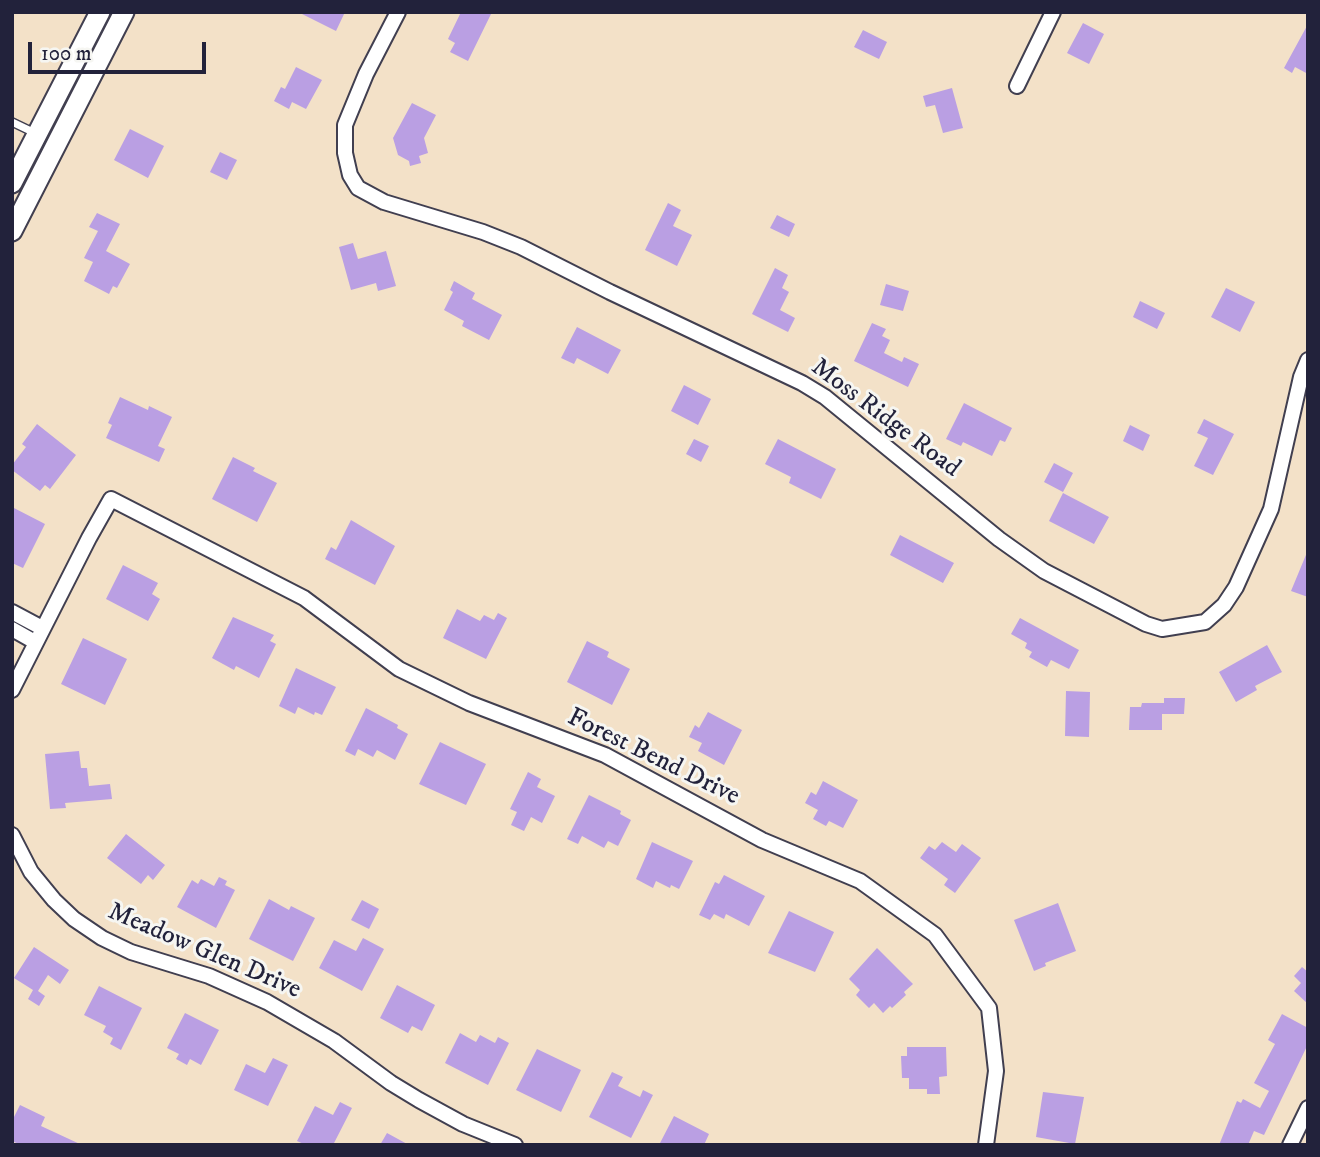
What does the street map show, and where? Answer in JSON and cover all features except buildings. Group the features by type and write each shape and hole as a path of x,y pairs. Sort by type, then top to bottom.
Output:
{"main road":[{"path":"12,183 100,12"},
{"path":"12,231 124,12"}],"street":[{"name":"Moss Ridge Road","path":"398,12 366,74 345,125 345,153 350,175 358,188 384,202 521,247 802,383 825,397 1022,555 1044,570 1146,624 1162,629 1205,622 1224,605 1236,587 1270,509 1301,377 1308,360"},
{"path":"1017,86 1053,12"},
{"name":"Forest Bend Drive","path":"39,635 111,499 304,598 399,669 469,703 605,755 762,839 860,881 935,935 989,1008 996,1071 986,1145"},
{"path":"12,612 39,635"},
{"path":"12,629 39,635"},
{"path":"12,690 39,635"},
{"name":"Meadow Glen Drive","path":"12,835 31,872 54,900 74,919 102,938 131,952 209,976 267,1002 334,1041 419,1100 463,1124 515,1145"},
{"path":"1290,1145 1308,1108"}],"lane":[{"path":"12,122 37,135"}]}
